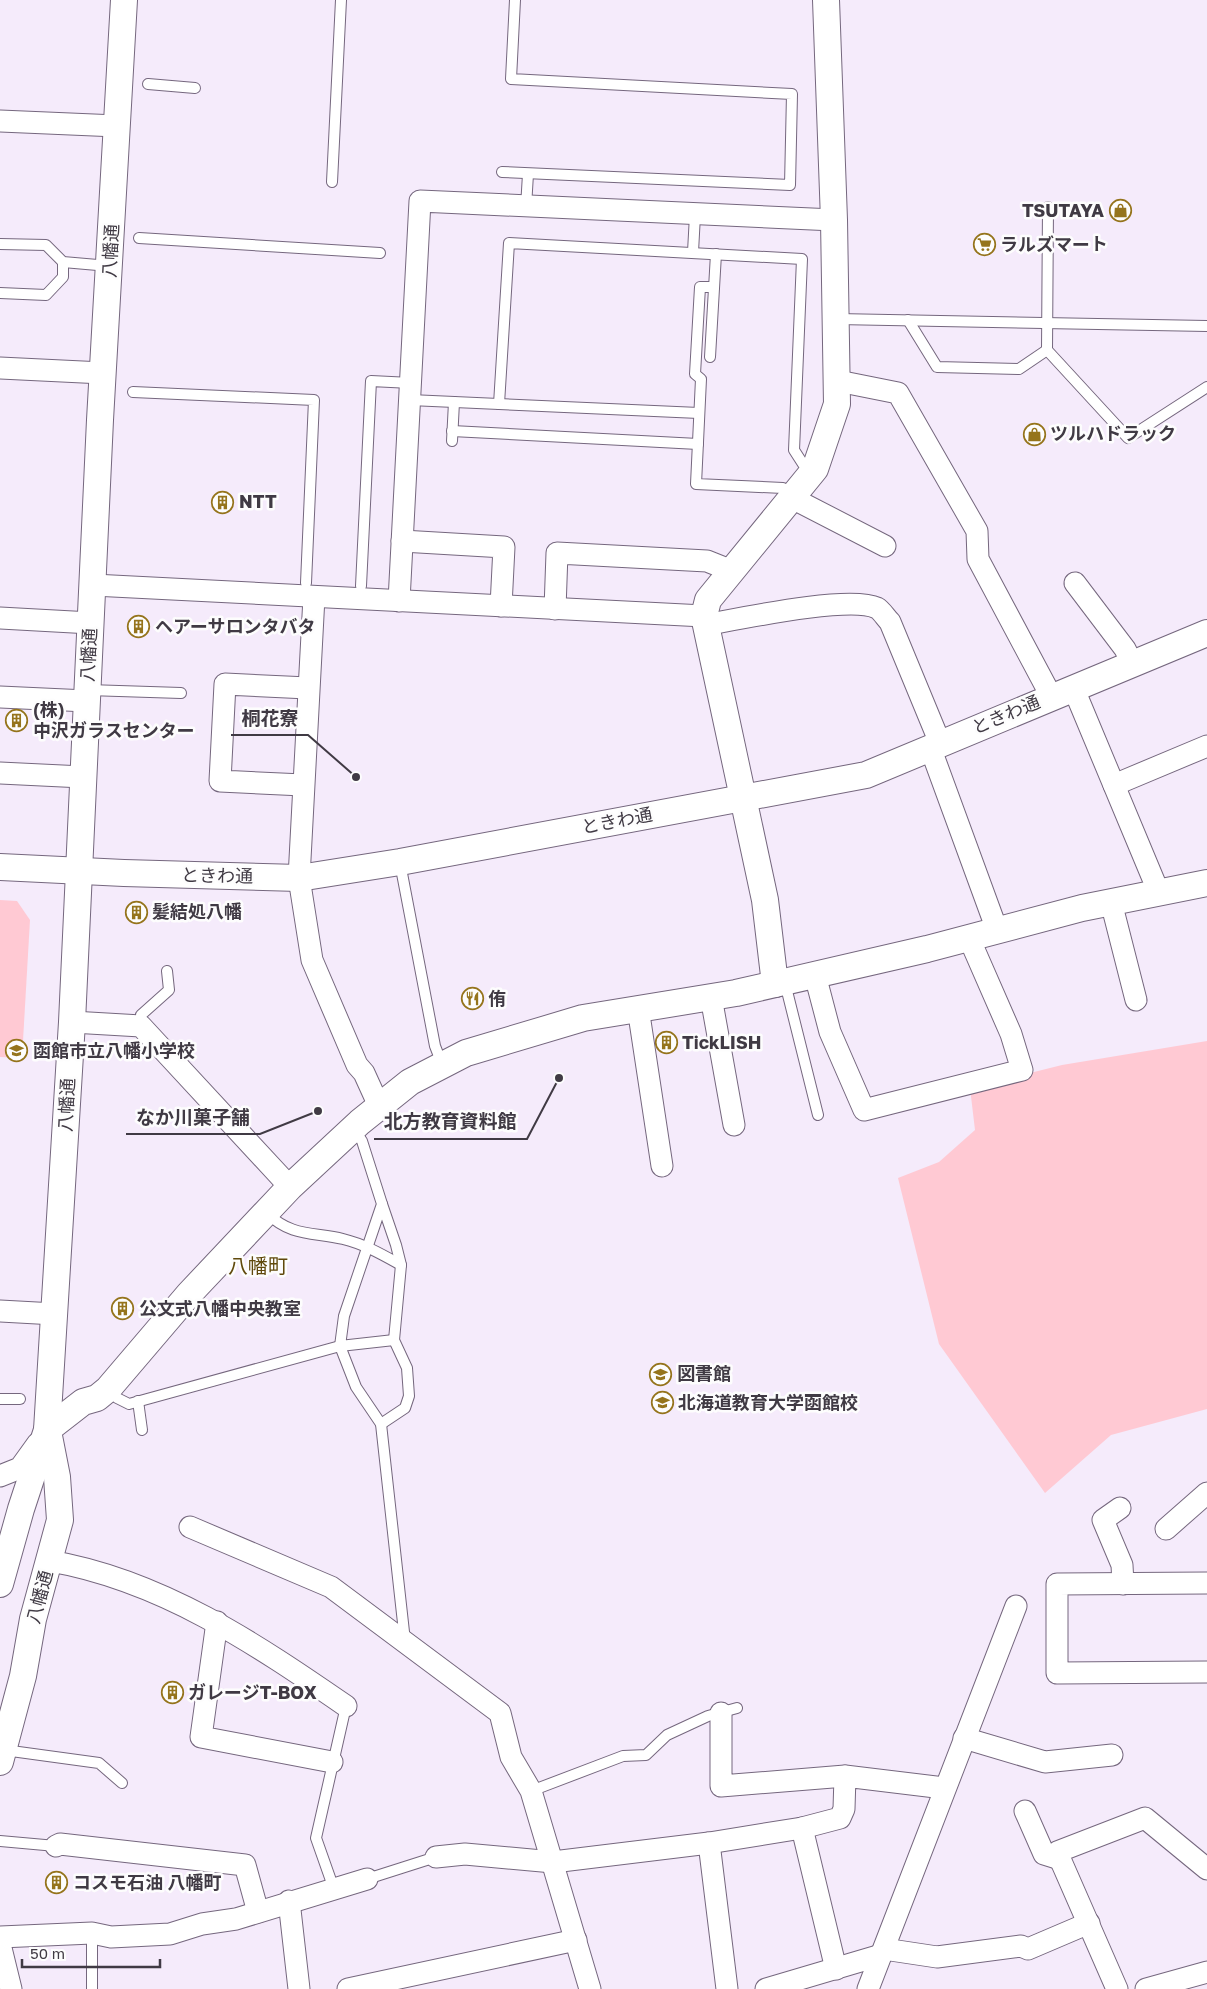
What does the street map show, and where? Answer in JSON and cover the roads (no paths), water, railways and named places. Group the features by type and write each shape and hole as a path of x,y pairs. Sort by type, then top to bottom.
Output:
{"street":[{"name":"八幡通","path":"2,1756 23,1676 34,1619 60,1520 57,1476 48,1430 72,1022 87,696 124,0"},
{"path":"780,983 744,797 705,621 708,600 788,493 815,469 837,404 834,220 826,0"},
{"path":"0,120 117,126"},
{"path":"399,601 420,201 834,220"},
{"path":"0,368 104,373"},
{"path":"838,381 898,393 977,531 978,559 1062,692 1114,785 1159,893"},
{"path":"788,493 885,546"},
{"path":"402,541 504,547 501,606"},
{"path":"554,609 557,553 707,561 732,570"},
{"path":"1075,583 1125,649 1132,663"},
{"path":"93,585 310,590 399,601 554,609 705,621 852,604 877,608 890,622 935,745 997,930"},
{"path":"310,590 308,688 299,878 312,960 357,1065 364,1073 378,1106"},
{"path":"0,618 91,623"},
{"name":"ときわ通","path":"0,867 79,872 299,878 400,862 866,775 1207,633"},
{"path":"303,785 220,781 225,684 308,688"},
{"path":"0,697 87,696"},
{"path":"1114,785 1207,746"},
{"path":"0,773 83,777"},
{"path":"0,1476 20,1468 48,1430 83,1402 97,1398 108,1388 189,1294 290,1187 378,1106 410,1082 466,1053 583,1018 712,997 780,983 1111,902 1207,883"},
{"path":"1111,902 1136,1000"},
{"path":"815,975 830,1032 864,1110 1022,1070 1011,1034 969,938"},
{"path":"712,997 734,1126"},
{"path":"638,1008 662,1166"},
{"path":"72,1022 141,1026 290,1187"},
{"path":"0,1311 55,1314"},
{"name":"八幡通","path":"0,1584 21,1509 48,1430"},
{"path":"1166,1529 1207,1493"},
{"path":"1120,1508 1103,1520 1122,1566 1123,1584"},
{"path":"190,1526 331,1587 405,1641 442,1672 500,1713 511,1757 531,1791 590,1989"},
{"path":"50,1561 139,1585 217,1622 346,1706"},
{"path":"1207,1583 1057,1584 1057,1673 1207,1672"},
{"path":"868,1989 944,1788 1016,1606"},
{"path":"217,1622 201,1737 332,1762"},
{"path":"729,1710 721,1786 845,1776 944,1788"},
{"path":"964,1738 1045,1762 1112,1755"},
{"path":"436,1857 465,1854 553,1862 709,1843 802,1828 840,1818 844,1809 845,1776"},
{"path":"1025,1811 1044,1854 1060,1859"},
{"path":"1117,1989 1058,1852 1145,1818 1207,1869"},
{"path":"802,1828 836,1969"},
{"path":"709,1843 727,1989"},
{"path":"56,1846 60,1844 245,1865 258,1912"},
{"path":"0,1937 92,1933 111,1937 170,1934 202,1924 236,1919 289,1901 367,1879"},
{"path":"289,1901 299,1989"},
{"path":"766,1989 836,1969 882,1952 936,1957 1021,1946 1028,1949 1089,1923"},
{"path":"348,1989 576,1940"},
{"path":"0,1944 11,1989"},
{"path":"1146,1989 1207,1972"}],"lane":[{"path":"332,182 341,0"},
{"path":"502,172 790,185 792,94 511,79 515,0"},
{"path":"148,84 195,88"},
{"path":"526,207 528,174"},
{"path":"1048,207 1047,350 1128,438 1207,387"},
{"path":"693,252 695,215"},
{"path":"140,238 380,253"},
{"path":"499,404 509,242 802,259 794,450 803,464"},
{"path":"0,244 46,245 63,262 110,266"},
{"path":"710,358 716,254"},
{"path":"0,294 46,295 63,277 63,262"},
{"path":"714,287 700,287 695,374 701,379 696,484 788,493"},
{"path":"836,319 1207,326"},
{"path":"908,320 936,367 1019,368 1047,350"},
{"path":"361,586 370,381 454,402 699,413"},
{"path":"133,392 314,400 310,590"},
{"path":"454,402 452,436 698,444"},
{"path":"87,696 180,693"},
{"path":"400,862 435,1046 442,1065"},
{"path":"141,1026 141,1014 169,990 167,971"},
{"path":"780,983 818,1115"},
{"path":"354,1128 362,1140 401,1265 394,1340 407,1368 409,1396 405,1408 381,1424"},
{"path":"382,1204 344,1316 340,1346 356,1387 381,1424 405,1641"},
{"path":"267,1212 285,1228 302,1233 343,1239 368,1248 401,1265"},
{"path":"108,1388 117,1398 129,1404 340,1346 394,1340"},
{"path":"0,1398 20,1399"},
{"path":"138,1401 142,1430"},
{"path":"334,1889 316,1838 346,1706"},
{"path":"531,1791 623,1756 646,1755 667,1735 708,1716 729,1710"},
{"path":"2,1756 99,1763 122,1783"},
{"path":"0,1841 56,1846"},
{"path":"367,1879 436,1857"},
{"path":"92,1933 92,1989"}],"place":[{"name":"TSUTAYA","path":"1120,211"},
{"name":"ラルズマート","path":"984,245"},
{"name":"ツルハドラック","path":"1034,434"},
{"name":"NTT","path":"223,502"},
{"name":"ヘアーサロンタバタ","path":"139,627"},
{"name":"(株) 中沢ガラスセンター","path":"17,720"},
{"name":"桐花寮","path":"356,777"},
{"name":"髪結処八幡","path":"136,912"},
{"name":"侑","path":"472,999"},
{"name":"TickLISH","path":"666,1043"},
{"name":"函館市立八幡小学校","path":"17,1051"},
{"name":"北方教育資料館","path":"559,1078"},
{"name":"なか川菓子舗","path":"318,1111"},
{"name":"公文式八幡中央教室","path":"123,1309"},
{"name":"図書館","path":"661,1374"},
{"name":"北海道教育大学函館校","path":"662,1403"},
{"name":"ガレージT-BOX","path":"172,1693"},
{"name":"コスモ石油 八幡町","path":"57,1883"}],"district":[{"name":"八幡町","path":"258,1266"}]}
